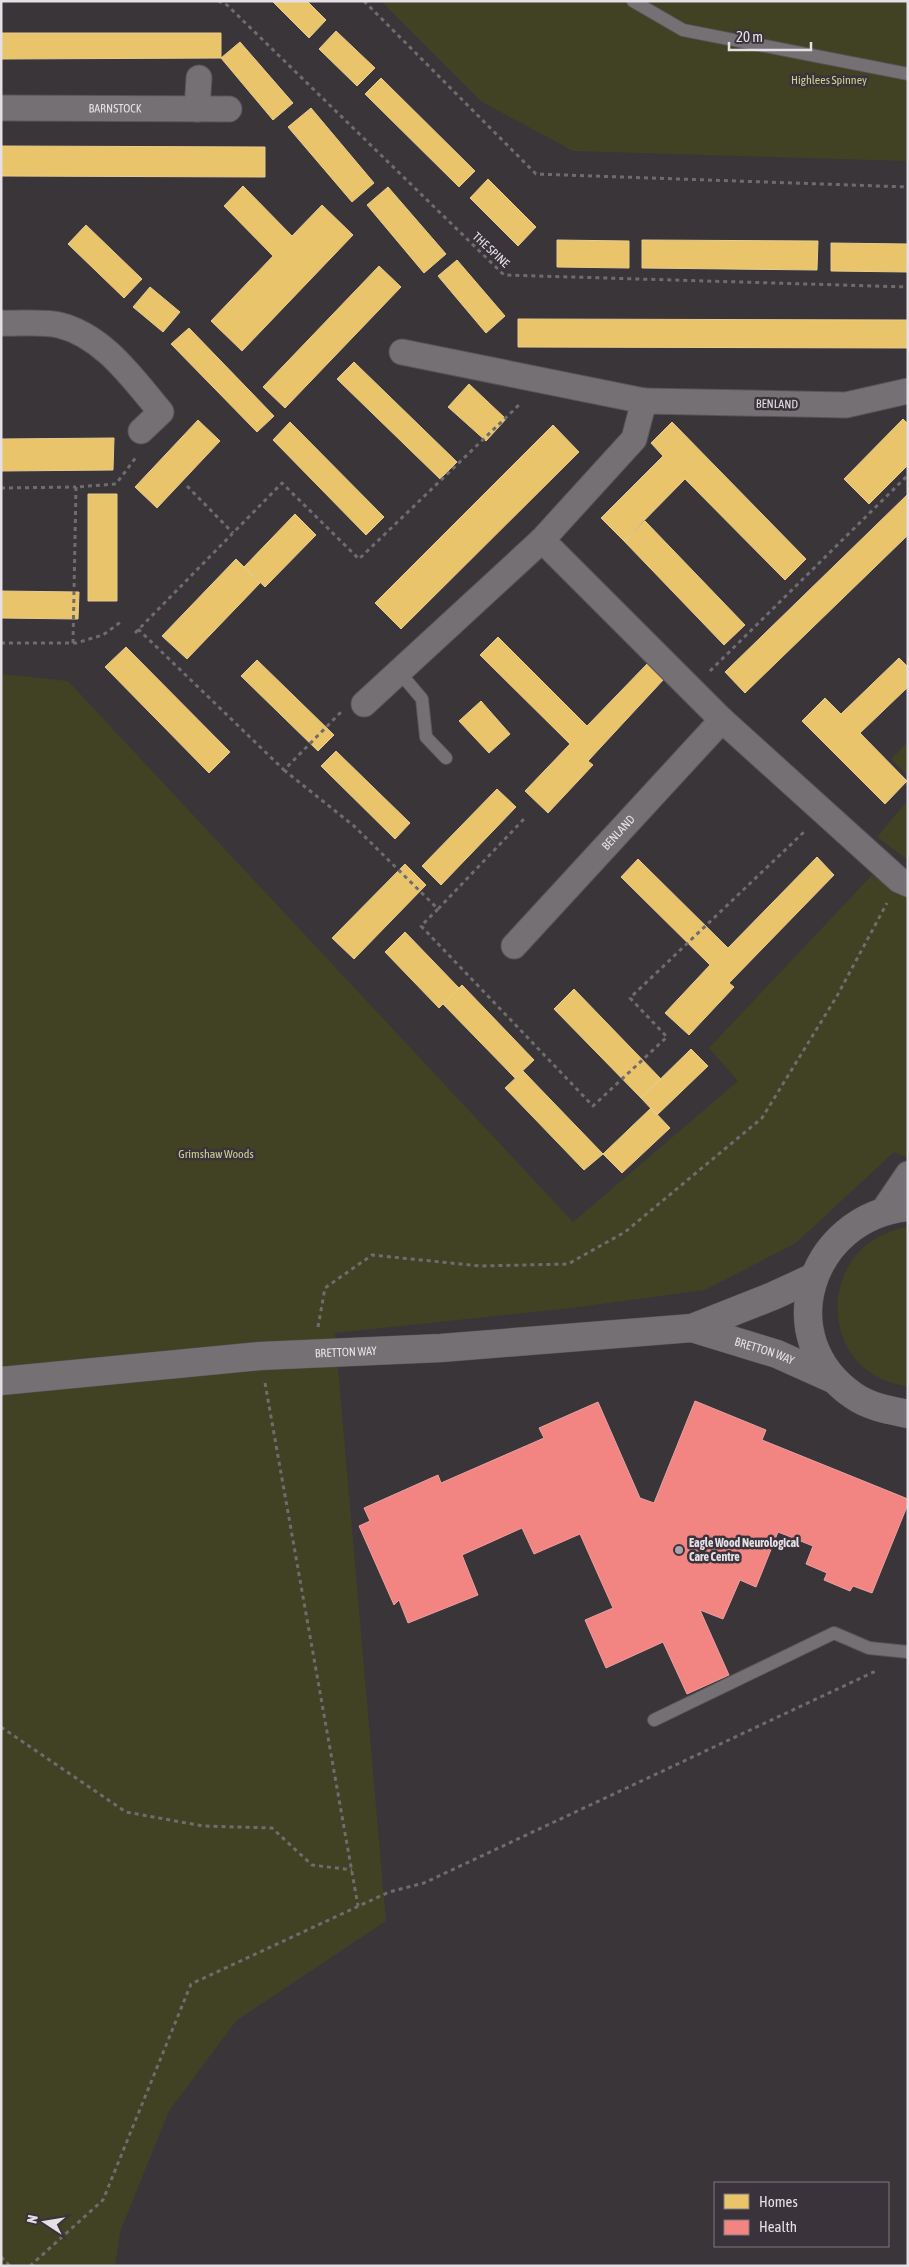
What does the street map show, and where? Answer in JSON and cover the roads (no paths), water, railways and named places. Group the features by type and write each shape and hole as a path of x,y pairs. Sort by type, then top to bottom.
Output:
{"street":[{"path":"197,110 199,78"},
{"name":"BARNSTOCK","path":"1,108 229,109"},
{"path":"1,324 58,325 85,335 118,362 161,412 141,431"},
{"name":"BENLAND","path":"402,352 644,401 846,405 908,391"},
{"path":"367,702 542,540 634,440 644,401"},
{"path":"542,540 722,720 903,882"},
{"name":"BENLAND","path":"514,946 722,720"},
{"path":"908,1174 895,1209 860,1221 840,1236 825,1254 814,1277 809,1304 810,1331 820,1357 835,1380 854,1396 908,1426"},
{"name":"BRETTON WAY","path":"1,1381 260,1356 441,1348 692,1328 773,1296 814,1277"},
{"name":"BRETTON WAY","path":"692,1328 777,1354 835,1380"},
{"path":"876,1408 908,1414"}],"lane":[{"path":"633,1 683,30 908,74"},
{"path":"400,673 422,699 426,736 446,758"},
{"path":"654,1720 834,1633 869,1648 908,1652"}],"place":[{"name":"Eagle Wood Neurological Care Centre","path":"679,1550"}],"park label":[{"name":"Highlees Spinney","path":"829,80"},
{"name":"Grimshaw Woods","path":"216,1154"}]}
